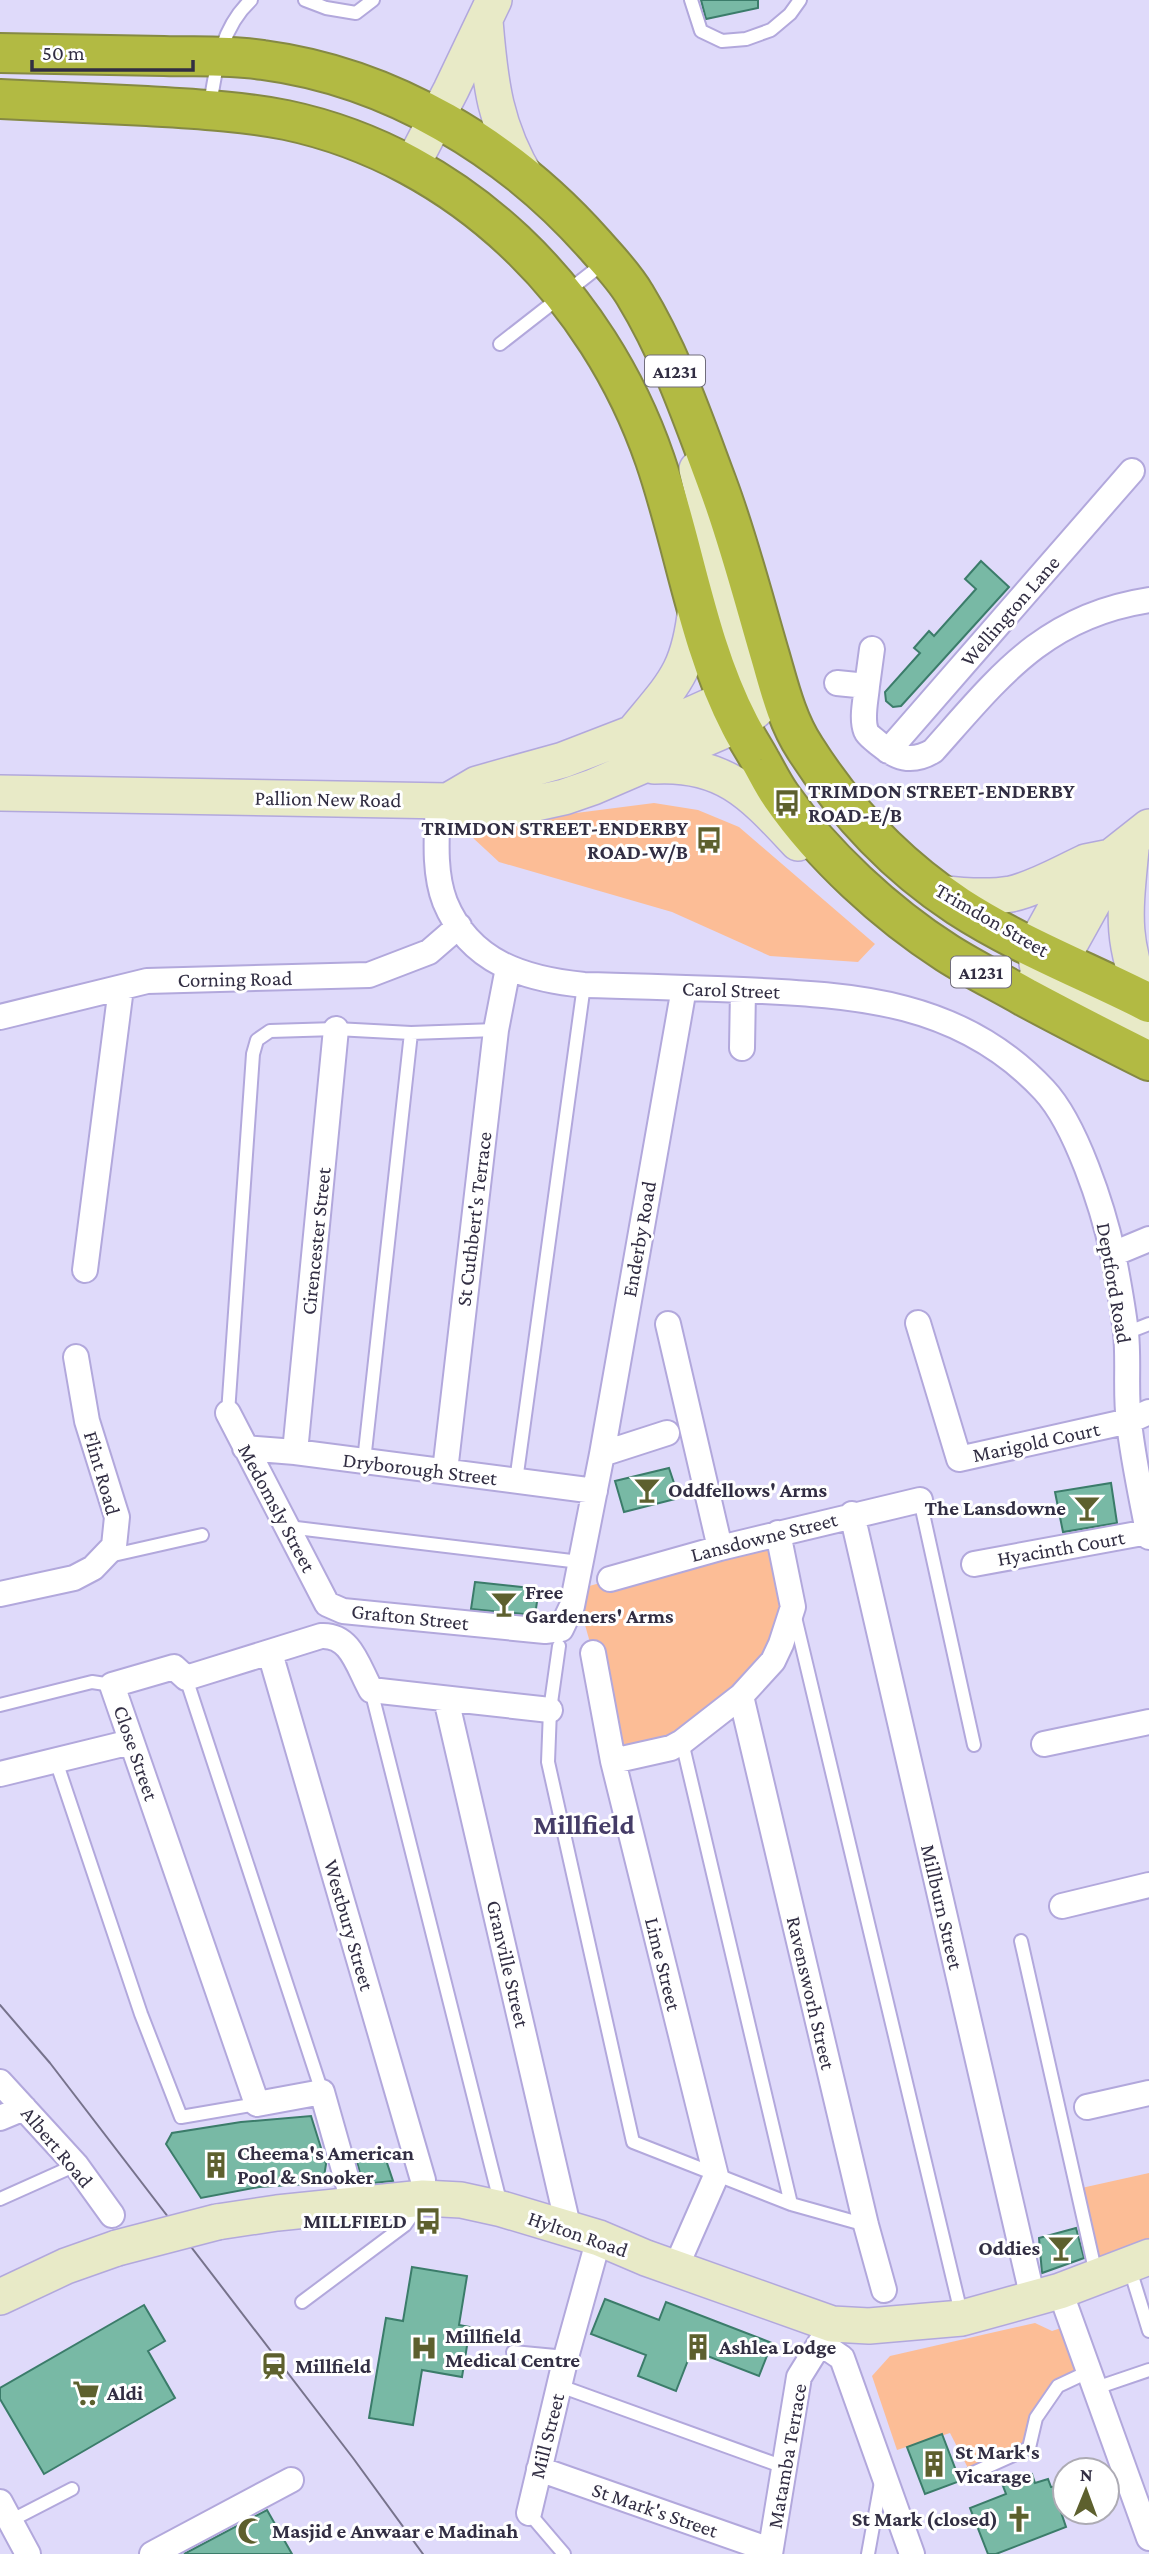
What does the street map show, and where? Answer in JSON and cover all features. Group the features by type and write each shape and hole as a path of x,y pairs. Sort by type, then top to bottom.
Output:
{"highway":[{"name":"A1231","path":"0,53 261,59 313,69 362,83 437,117 493,154 558,206 633,291 680,382 725,505 752,705 780,795 831,857 891,911 946,952 1149,1061"},
{"name":"A1231","path":"0,99 209,110 255,115 304,125 370,147 411,167 489,219 563,292 598,341 637,414 655,461 696,607 752,705"},
{"name":"Trimdon Street","path":"752,705 802,744 877,841 907,868 962,908 1047,961 1148,1013"}],"street":[{"path":"411,167 490,7"},
{"path":"490,7 489,80 493,99 517,163 529,182"},
{"name":"Wellington Lane","path":"888,751 1132,471"},
{"path":"872,649 867,686 866,731 888,751 901,758 923,757 933,751 1008,668 1035,646 1089,615 1119,605 1149,600"},
{"path":"633,733 679,677 691,645 696,607"},
{"path":"837,682 867,686"},
{"path":"443,801 477,784 563,760 633,733 688,716 752,705"},
{"name":"Pallion New Road","path":"0,793 443,801 479,811 523,806 564,797 647,766 752,705"},
{"name":"Pallion New Road","path":"647,766 696,769 727,778 755,796 799,843 831,857"},
{"name":"Carol Street","path":"443,801 438,871 445,902 472,943 488,957 508,968 558,982 584,985 827,994 877,1001 919,1011 955,1025 1008,1058"},
{"path":"940,893 964,896 1009,894 1029,888 1119,846"},
{"path":"994,980 1019,980 1047,961 1062,897 1119,846"},
{"path":"1119,846 1125,926 1133,971 1148,1013"},
{"name":"Corning Road","path":"0,1017 147,981 369,975 429,953 459,926"},
{"name":"St Cuthbert's Terrace","path":"444,1471 496,1030 508,968"},
{"path":"85,1270 121,988"},
{"name":"Enderby Road","path":"595,1491 684,988"},
{"path":"742,1048 743,990"},
{"name":"Cirencester Street","path":"295,1452 336,1029"},
{"name":"Deptford Road","path":"1008,1058 1045,1091 1070,1126 1101,1210 1113,1254 1139,1417 1149,1534"},
{"path":"1113,1254 1149,1239"},
{"name":"Marigold Court","path":"918,1323 959,1459 1139,1417"},
{"path":"668,1324 720,1548"},
{"name":"Flint Road","path":"76,1357 87,1421 117,1517 114,1546 106,1556"},
{"name":"Medomsly Street","path":"228,1413 327,1604"},
{"path":"602,1454 667,1433"},
{"name":"Dryborough Street","path":"245,1448 295,1452 595,1491"},
{"name":"Grafton Street","path":"327,1604 343,1611 545,1632 561,1629 572,1606 595,1491"},
{"name":"Lansdowne Street","path":"610,1579 852,1514 919,1500"},
{"name":"Millburn Street","path":"852,1514 1047,2295 1093,2379 1149,2538"},
{"path":"613,1761 671,1748 682,1742 741,1696 772,1661 781,1644 793,1607 778,1533"},
{"name":"Hyacinth Court","path":"974,1564 1149,1534"},
{"path":"0,1594 74,1578 93,1568 106,1556"},
{"name":"Close Street","path":"257,2104 112,1685 174,1667 186,1678 321,1636 340,1638 348,1646 371,1690"},
{"name":"Westbury Street","path":"270,1653 423,2180 423,2198"},
{"name":"Lime Street","path":"593,1653 613,1761 716,2176"},
{"path":"371,1690 550,1710"},
{"name":"Ravensworh Street","path":"741,1696 866,2225 884,2290"},
{"name":"Granville Street","path":"446,1699 584,2234"},
{"path":"1044,1744 1149,1722"},
{"path":"0,1774 131,1742"},
{"path":"1062,1906 1149,1885"},
{"name":"Albert Road","path":"0,2082 76,2165 114,2232"},
{"path":"257,2104 321,2092 354,2205"},
{"path":"1087,2107 1149,2093"},
{"path":"0,2118 24,2108"},
{"path":"676,2267 716,2176"},
{"name":"Hylton Road","path":"0,2297 66,2266 114,2232 423,2198 461,2200 502,2208 584,2234 676,2267 826,2333 869,2326 962,2318 1047,2295 1139,2261"},
{"name":"Mill Street","path":"529,2513 566,2357 584,2234"},
{"path":"826,2333 842,2358 912,2554"},
{"name":"Matamba Terrace","path":"770,2552 799,2377 826,2333"},
{"name":"St Mark's Street","path":"539,2469 770,2552"},
{"path":"152,2554 291,2480"},
{"path":"5,2512 28,2554"}],"lane":[{"path":"209,110 217,57 235,19 251,0"},
{"path":"305,0 326,8 356,13 373,0"},
{"path":"691,0 701,31 722,41 746,39 772,30 790,14 800,0"},
{"path":"500,344 563,292 608,260"},
{"path":"516,1481 584,985"},
{"path":"228,1413 253,1054 257,1040 270,1031 336,1029 411,1033 496,1030"},
{"path":"364,1461 411,1033"},
{"path":"1126,1333 1149,1324"},
{"path":"919,1500 974,1745"},
{"path":"288,1527 580,1562"},
{"path":"106,1556 202,1535"},
{"path":"793,1607 962,2318"},
{"path":"559,1646 550,1710 548,1762 633,2142 791,2204 866,2225"},
{"path":"186,1678 321,2092"},
{"path":"0,1705 92,1682 112,1685"},
{"path":"371,1690 502,2208"},
{"path":"682,1742 791,2204"},
{"path":"56,1761 141,2014 181,2117 257,2104"},
{"path":"1021,1941 1097,2278"},
{"path":"0,2199 76,2165"},
{"path":"302,2302 405,2225 423,2198"},
{"path":"1139,2261 1149,2331"},
{"path":"513,2352 566,2357"},
{"path":"971,2474 1029,2448 1036,2418 1058,2386 1149,2370"},
{"path":"560,2386 784,2467"},
{"path":"868,2554 883,2472"},
{"path":"5,2512 72,2489"},
{"path":"529,2513 564,2554"}],"shaded area":[{"path":"654,803 698,810 739,827 875,944 858,962 770,956 672,912 499,862 472,837 491,824"},
{"path":"778,1533 787,1628 703,1727 613,1761 593,1653 575,1590"},
{"path":"1149,2173 1149,2257 1097,2278 1077,2189"},
{"path":"1035,2323 1052,2331 1073,2324 1090,2371 1058,2386 1029,2448 971,2474 950,2433 897,2450 872,2376 890,2356"}],"building":[{"path":"701,0 758,0 758,8 706,19"},
{"path":"981,561 1009,587 901,706 893,707 886,701 885,692 920,653 914,648 929,631 934,636 976,589 965,579"},
{"name":"Oddfellows' Arms","path":"669,1468 679,1498 624,1512 615,1481"},
{"name":"The Lansdowne","path":"1111,1483 1117,1523 1063,1532 1055,1492"},
{"name":"Free Gardeners' Arms","path":"475,1582 539,1589 535,1615 471,1609"},
{"path":"311,2116 326,2164 323,2183 259,2187 201,2198 166,2144 172,2133 241,2122"},
{"path":"384,2154 393,2181 363,2184 357,2162"},
{"name":"Oddies","path":"1076,2228 1084,2258 1042,2273 1039,2238"},
{"name":"Millfield Medical Centre","path":"412,2267 467,2276 459,2325 470,2327 462,2377 422,2370 413,2425 369,2418 386,2318 403,2321"},
{"name":"Ashlea Lodge","path":"605,2299 659,2320 666,2302 772,2343 759,2376 692,2350 676,2391 638,2376 646,2355 591,2334"},
{"name":"Aldi","path":"144,2305 165,2341 148,2351 175,2398 44,2474 0,2399 0,2388"},
{"name":"St Mark's Vicarage","path":"942,2434 960,2481 925,2494 907,2447"},
{"name":"St Mark (closed)","path":"1032,2474 1035,2483 1048,2479 1051,2487 1051,2526 1066,2527 996,2554 988,2554 970,2508 1006,2494 1003,2486"},
{"name":"Masjid e Anwaar e Madinah","path":"267,2510 292,2554 184,2554"}],"tram line":[{"path":"0,2005 50,2063 353,2458 423,2554"}],"place":[{"name":"TRIMDON STREET-ENDERBY ROAD-E/B","path":"787,803"},
{"name":"TRIMDON STREET-ENDERBY ROAD-W/B","path":"709,840"},
{"name":"Oddfellows' Arms","path":"647,1490"},
{"name":"The Lansdowne","path":"1087,1508"},
{"name":"Free Gardeners' Arms","path":"504,1604"},
{"name":"Cheema's American Pool & Snooker","path":"216,2165"},
{"name":"MILLFIELD","path":"428,2221"},
{"name":"Oddies","path":"1061,2248"},
{"name":"Ashlea Lodge","path":"698,2347"},
{"name":"Millfield Medical Centre","path":"424,2348"},
{"name":"Millfield","path":"274,2366"},
{"name":"Aldi","path":"86,2393"},
{"name":"St Mark's Vicarage","path":"934,2464"},
{"name":"St Mark (closed)","path":"1019,2519"},
{"name":"Masjid e Anwaar e Madinah","path":"251,2531"}],"district":[{"name":"Millfield","path":"584,1824"}]}
